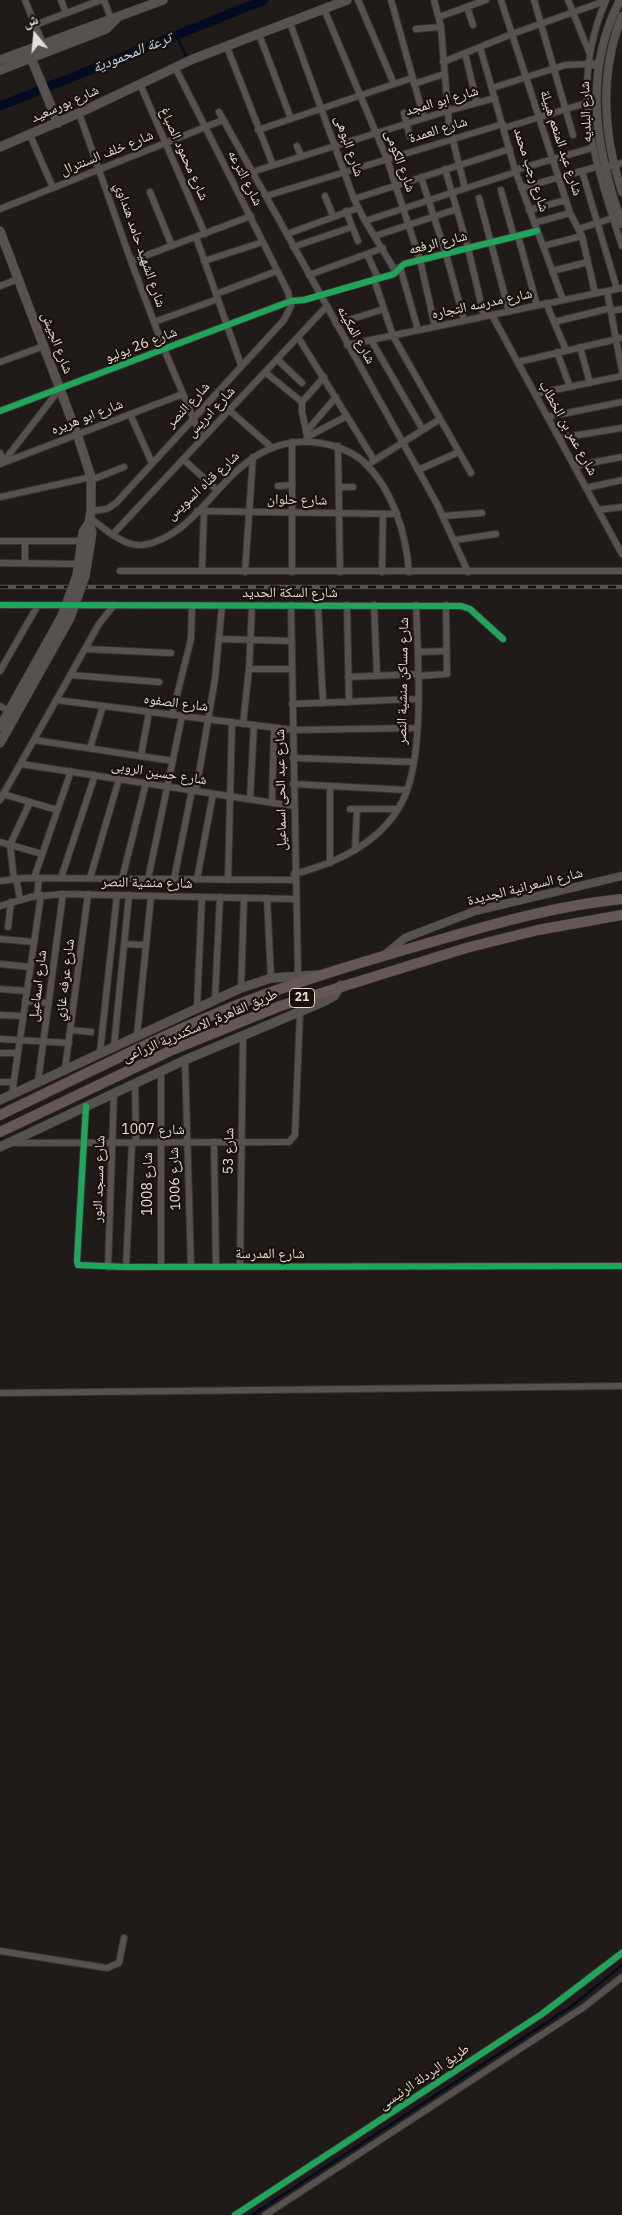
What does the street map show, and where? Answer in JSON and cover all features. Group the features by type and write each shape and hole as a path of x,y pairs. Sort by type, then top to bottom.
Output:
{"highway":[{"name":"طريق القاهرة, الاسكندرية الزراعى","path":"0,1115 207,1018 248,1001 383,956 545,913 622,899"},
{"name":"طريق القاهرة, الاسكندرية الزراعى","path":"0,1132 226,1027 341,985 466,948 538,930 622,916"}],"main road":[{"path":"0,60 163,0"},
{"name":"شارع بورسعيد","path":"0,147 79,113 175,67 346,0"},
{"path":"0,70 32,62 106,29 114,19"},
{"path":"32,62 57,121"},
{"name":"شارع الجيش","path":"0,231 77,434 91,478 90,517 92,533 81,575 66,617 0,743"},
{"name":"شارع الجيش","path":"81,575 79,564 82,541 84,530 90,517"},
{"name":"شارع الجيش","path":"0,727 66,617"},
{"path":"0,1100 197,1007 242,988 271,978 325,975"},
{"path":"3,1145 184,1060 330,999 341,985"}],"street":[{"path":"25,0 42,44"},
{"path":"61,0 66,13"},
{"path":"35,25 66,13 85,3 102,0 114,19"},
{"path":"358,0 394,84"},
{"path":"391,0 424,118"},
{"path":"434,0 441,27 447,111 458,165 465,188"},
{"path":"439,18 486,0"},
{"name":"شارع عبد المنعم هبيلة","path":"501,0 570,213 582,236 595,293"},
{"path":"534,0 573,135"},
{"path":"568,0 589,53"},
{"name":"شارع البلديه","path":"620,0 606,30 598,65 596,113 600,167 622,224"},
{"path":"444,62 541,23 606,1"},
{"path":"606,1 595,26 589,53 586,103 592,148 600,167 622,246"},
{"path":"467,7 473,25"},
{"name":"شارع الكومى","path":"324,9 362,95 387,159 420,260 435,327"},
{"name":"شارع البلديه","path":"622,16 611,48 607,81 606,115 618,164 622,192"},
{"name":"شارع البوهى","path":"290,23 323,108 354,199 365,221 398,270 418,330"},
{"path":"416,29 441,27"},
{"path":"259,34 291,119"},
{"path":"227,47 273,165"},
{"name":"شارع رجب محمد","path":"480,47 521,188 563,300"},
{"path":"466,53 477,103"},
{"path":"492,88 573,64 598,65"},
{"name":"شارع الترعه","path":"175,67 251,216 291,301"},
{"path":"258,130 394,84 444,74"},
{"name":"شارع محمود الصباغ","path":"140,84 205,234"},
{"name":"شارع ابو المجد","path":"252,172 424,118 495,98"},
{"name":"شارع العمدة","path":"266,196 452,139 586,103"},
{"name":"شارع المكينه","path":"219,112 443,516 468,572"},
{"name":"شارع الشهيد حامد هنداوي","path":"79,113 164,349 202,439"},
{"path":"404,113 410,136"},
{"name":"شارع خلف السنترال","path":"0,209 223,120"},
{"path":"30,135 53,188"},
{"path":"297,146 301,156"},
{"path":"365,221 592,148"},
{"path":"354,199 510,149"},
{"path":"521,188 582,171 618,164"},
{"path":"445,169 468,248 484,316"},
{"path":"582,171 619,288"},
{"path":"421,177 446,254 464,320"},
{"path":"500,190 537,305"},
{"path":"150,192 172,246"},
{"path":"325,196 333,216"},
{"path":"479,198 509,311"},
{"path":"529,210 566,200"},
{"path":"287,234 358,208"},
{"path":"375,236 457,209"},
{"path":"346,211 358,241"},
{"path":"534,223 570,213"},
{"path":"131,261 251,216"},
{"path":"578,229 613,218"},
{"path":"294,246 352,226"},
{"name":"شارع الرفعه","path":"291,301 376,279 420,260 537,231"},
{"path":"543,246 582,236"},
{"path":"196,237 241,365"},
{"path":"204,261 263,242"},
{"path":"309,275 383,248"},
{"path":"367,254 393,336 471,473"},
{"path":"552,271 588,262"},
{"path":"154,322 277,271"},
{"path":"0,286 18,279"},
{"name":"شارع مدرسه التجاره","path":"347,345 619,288"},
{"path":"607,291 619,338 622,371"},
{"name":"شارع 26 يوليو","path":"0,412 291,301"},
{"name":"شارع النصر","path":"90,517 113,506 284,320 291,301"},
{"path":"546,303 566,350"},
{"name":"شارع ادريس","path":"113,534 326,307"},
{"path":"336,324 384,309"},
{"path":"554,322 611,309 622,309"},
{"name":"شارع عمر بن الخطاب","path":"492,315 622,554"},
{"path":"298,337 374,460"},
{"path":"518,362 619,338"},
{"path":"371,340 423,430"},
{"path":"0,362 44,346"},
{"path":"580,347 590,383"},
{"path":"557,352 570,387"},
{"path":"277,359 302,383"},
{"path":"265,372 302,402"},
{"path":"535,394 622,376"},
{"path":"307,437 302,402 324,377"},
{"path":"1,464 60,389"},
{"name":"شارع ابو هريره","path":"1,464 183,394"},
{"path":"307,437 336,397"},
{"path":"547,417 622,402"},
{"path":"229,410 271,447"},
{"path":"130,414 152,463"},
{"path":"307,437 347,416"},
{"path":"366,465 440,419"},
{"path":"559,438 622,428"},
{"name":"شارع قناه السويس","path":"90,517 113,534 132,544 142,545 175,530 201,511 218,490 253,457 271,447 307,437 338,446 353,454 366,465 383,489 397,514 405,540 409,572"},
{"path":"292,442 292,572"},
{"path":"338,446 340,572"},
{"path":"418,470 459,452"},
{"path":"0,453 1,464"},
{"path":"245,572 253,457"},
{"path":"574,466 622,457"},
{"path":"183,459 218,490"},
{"path":"0,497 91,478 124,467"},
{"path":"586,488 622,480"},
{"path":"278,486 292,485"},
{"path":"339,487 353,487"},
{"path":"598,510 622,507"},
{"path":"201,511 202,571"},
{"name":"شارع حلوان","path":"201,511 397,514"},
{"path":"443,516 482,513"},
{"path":"382,572 383,514"},
{"path":"455,540 496,534"},
{"path":"0,541 82,541"},
{"path":"25,563 26,541"},
{"path":"0,563 79,564"},
{"name":"شارع السكة الحديد","path":"120,571 622,571"},
{"name":"شارع السكة الحديد","path":"0,605 446,605 468,608 503,639"},
{"path":"0,671 38,605"},
{"path":"58,810 2,797 103,618 114,605"},
{"name":"شارع عبد الحى اسماعيل","path":"291,605 294,877 298,975"},
{"path":"318,605 323,703"},
{"path":"347,605 349,702"},
{"path":"374,605 377,676"},
{"name":"شارع مساكن منشية النصر","path":"294,877 330,863 355,850 380,830 397,809 406,790 413,762 417,728 418,652 416,605"},
{"path":"348,677 447,674 446,605"},
{"path":"172,715 191,639 192,606"},
{"path":"174,879 208,719 220,639 222,606"},
{"path":"243,724 249,669 252,606"},
{"path":"220,639 292,641"},
{"path":"85,649 171,653"},
{"path":"418,652 447,651"},
{"path":"249,669 292,669"},
{"path":"70,675 159,682"},
{"path":"292,704 417,699"},
{"name":"شارع الصفوه","path":"56,700 293,730 417,728"},
{"path":"0,706 9,711"},
{"path":"90,748 103,706"},
{"path":"141,756 149,712"},
{"path":"148,879 182,716"},
{"path":"228,880 232,722"},
{"path":"250,799 254,725"},
{"path":"272,803 274,728"},
{"path":"34,740 174,760"},
{"path":"293,758 413,762"},
{"name":"شارع حسين الروبى","path":"21,764 294,806"},
{"path":"12,1094 34,942 39,896 36,878 42,854 70,772"},
{"path":"61,878 95,775"},
{"path":"90,878 119,779"},
{"path":"122,879 146,783"},
{"path":"293,784 406,790"},
{"path":"330,786 330,863"},
{"path":"197,879 213,794"},
{"path":"20,899 10,845 30,802"},
{"path":"355,850 354,809 397,809"},
{"path":"0,842 42,854"},
{"name":"شارع السعرانية الجديدة","path":"383,956 405,938 475,911 622,876"},
{"name":"شارع منشية النصر","path":"0,882 36,878 228,880 294,877"},
{"name":"شارع منشية النصر","path":"0,906 20,899 63,894 295,898"},
{"name":"شارع اسماعيل","path":"38,1082 63,894"},
{"name":"شارع عرفه غازي","path":"65,1069 88,894"},
{"path":"100,1052 117,895"},
{"path":"114,1046 129,895"},
{"path":"137,1035 151,896"},
{"path":"197,1007 202,897"},
{"path":"215,999 220,897"},
{"path":"242,988 244,898"},
{"path":"267,898 271,978"},
{"path":"8,927 10,902"},
{"path":"0,939 34,942"},
{"path":"124,944 146,945"},
{"path":"0,964 30,967"},
{"path":"0,989 26,991"},
{"path":"25,1001 49,1003"},
{"name":"شارع 1007","path":"3,1145 289,1142 295,1135 300,1012"},
{"path":"0,1015 22,1016"},
{"path":"71,1030 91,1032"},
{"name":"شارع 53","path":"240,1266 243,1035"},
{"path":"0,1039 69,1043"},
{"path":"0,1053 17,1053"},
{"name":"شارع 1006","path":"184,1060 191,1267"},
{"name":"شارع 1008","path":"161,1071 161,1267"},
{"path":"0,1082 13,1082"},
{"path":"126,1267 134,1143 134,1083"},
{"name":"شارع مسجد النور","path":"108,1267 114,1092"},
{"name":"شارع المدرسة","path":"86,1106 78,1266 622,1266"},
{"path":"214,1142 216,1267"},
{"path":"0,1393 622,1386"},
{"path":"0,1951 107,1968 119,1963 124,1938"},
{"name":"طريق البردلة الرئيسى","path":"235,2215 542,2014 622,1953"},
{"name":"طريق البردلة الرئيسى","path":"265,2215 584,2006 622,1976"}],"waterway":[{"name":"ترعة المحمودية","path":"0,106 264,0"},
{"path":"176,35 186,56"},
{"path":"252,2215 572,2006 622,1965"}],"railway":[{"path":"0,587 622,587"}],"cycle path":[{"path":"0,411 291,301 304,300 394,274 404,264 537,231"},
{"path":"0,605 461,606 470,609 503,639"},
{"path":"86,1106 78,1265 126,1267 622,1266"},
{"path":"235,2215 542,2014 622,1953"}]}
